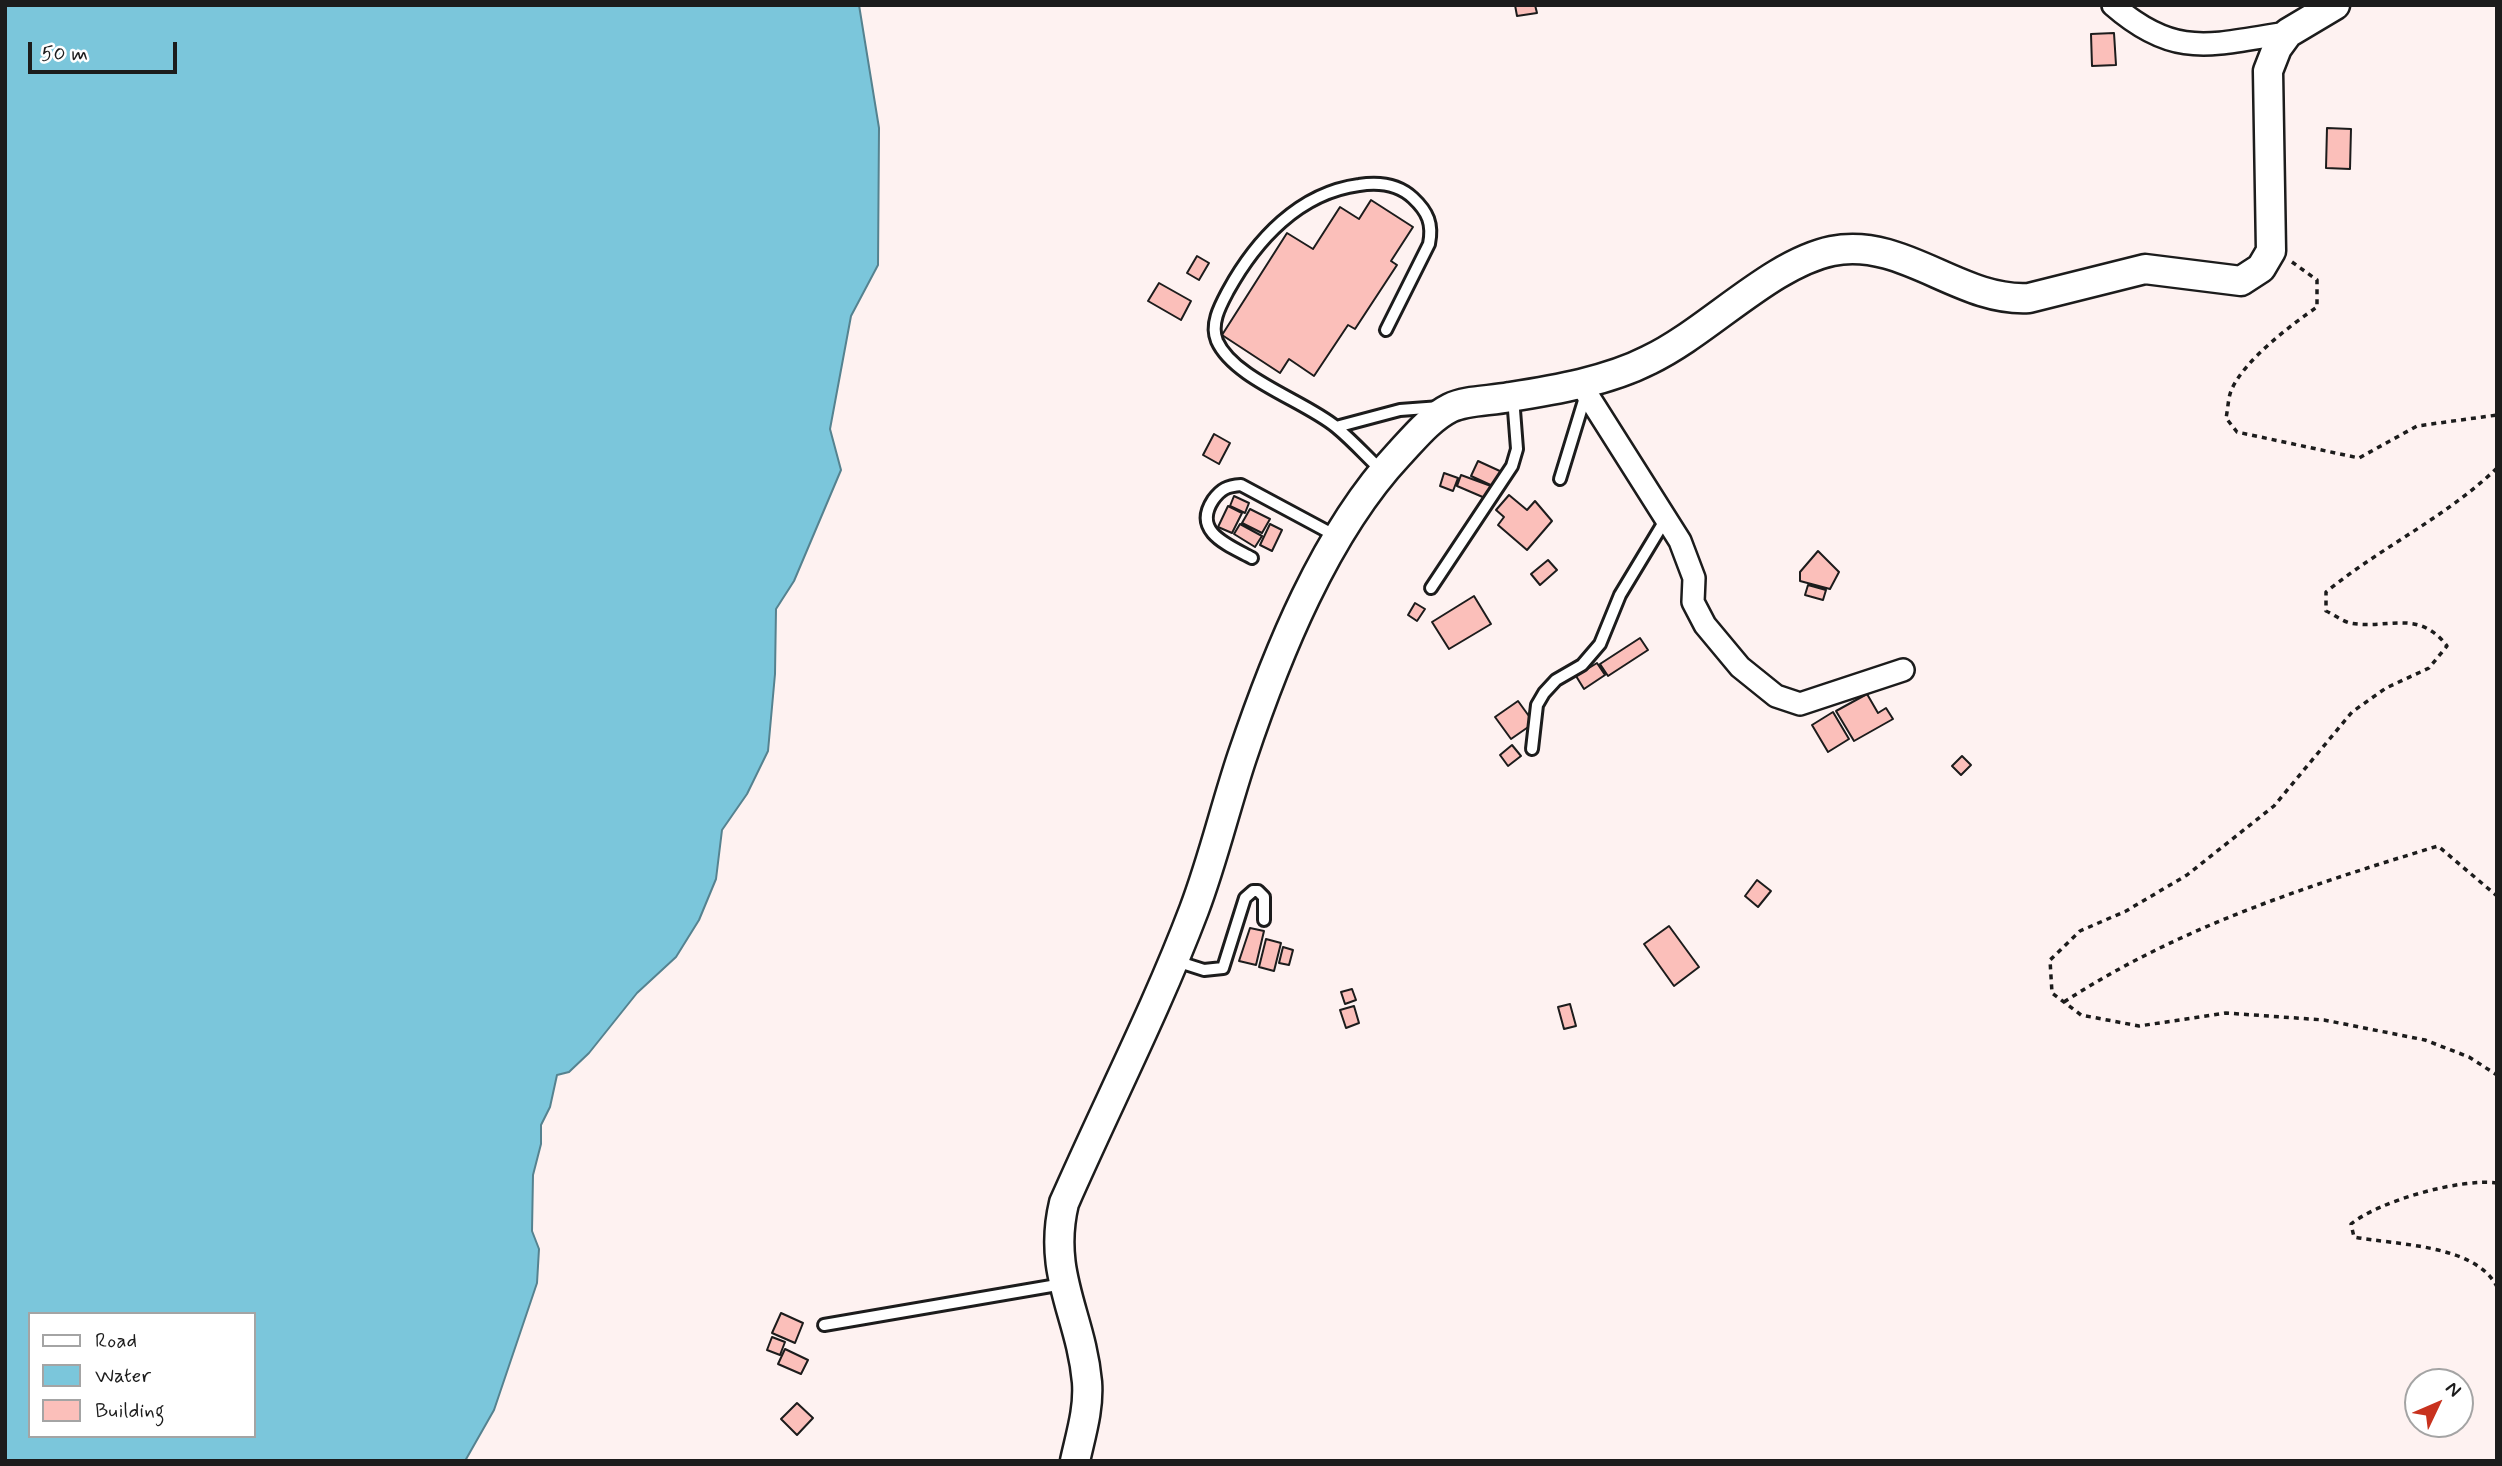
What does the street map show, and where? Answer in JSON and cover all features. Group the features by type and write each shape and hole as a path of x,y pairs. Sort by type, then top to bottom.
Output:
{"street":[{"path":"2113,5 2156,37 2196,46 2288,33 2335,5"},
{"path":"1075,1461 1088,1406 1087,1380 1063,1284 1058,1228 1064,1203 1174,961 1199,895 1261,705 1311,591 1339,537 1382,471 1420,432 1452,407 1583,388 1646,362 1709,324 1775,277 1804,260 1832,251 1863,249 1893,254 1989,296 2009,299 2029,298 2145,269 2241,281 2261,268 2271,251 2268,71 2277,48 2288,33"},
{"path":"1583,388 1627,460 1667,517 1691,571 1695,585 1693,602 1705,625 1740,667 1776,696 1800,704 1903,670"}],"lane":[{"path":"1382,471 1336,427 1239,367 1224,353 1216,339 1215,324 1221,305 1259,244 1309,200 1342,187 1373,183 1393,186 1421,205 1429,216 1432,231 1429,244 1386,330"},
{"path":"1559,479 1583,388"},
{"path":"1431,588 1512,466 1517,449 1513,397"},
{"path":"1336,427 1400,410 1452,407"},
{"path":"1252,558 1214,537 1208,528 1206,517 1210,506 1219,492 1228,486 1241,485 1339,537"},
{"path":"1532,749 1537,705 1544,692 1556,680 1582,665 1600,644 1620,596 1667,517"},
{"path":"1174,961 1204,971 1223,968 1245,898 1252,891 1258,891 1264,897 1264,920"},
{"path":"824,1325 1063,1284"}],"path":[{"path":"2271,251 2300,266 2317,280 2317,307 2285,329 2253,361 2231,390 2226,418 2237,432 2359,458 2417,426 2497,415"},
{"path":"2497,468 2426,527 2357,567 2326,592 2326,611 2349,623 2409,622 2437,633 2447,646 2429,668 2386,688 2352,712 2274,806 2187,875 2126,911 2080,932 2050,960 2052,993 2081,1015 2138,1026 2226,1013 2324,1020 2425,1040 2469,1057 2497,1076"},
{"path":"2064,1002 2173,939 2293,891 2438,846 2497,896"},
{"path":"2497,1183 2483,1181 2442,1188 2365,1212 2351,1224 2354,1237 2430,1246 2465,1260 2492,1278 2497,1287"}],"water":[{"path":"5,5 859,5 879,128 878,265 851,316 830,429 841,470 794,581 776,609 775,674 768,751 747,794 722,830 716,879 699,920 676,957 637,993 589,1053 569,1072 557,1075 550,1107 541,1125 541,1144 533,1175 532,1231 539,1249 537,1283 494,1410 465,1461 5,1461"}],"building":[{"path":"1515,5 1535,5 1537,13 1517,16"},
{"path":"2114,33 2116,65 2092,66 2091,34"},
{"path":"2327,128 2351,129 2350,169 2326,168"},
{"path":"1371,200 1413,227 1391,261 1397,265 1355,329 1348,325 1314,376 1289,359 1280,373 1222,335 1287,233 1313,249 1340,207 1359,219"},
{"path":"1197,256 1209,263 1199,280 1187,273"},
{"path":"1159,283 1191,301 1181,320 1148,301"},
{"path":"1214,434 1230,443 1219,464 1203,455"},
{"path":"1478,461 1502,472 1495,487 1471,476"},
{"path":"1444,473 1458,478 1453,491 1440,486"},
{"path":"1461,475 1491,486 1485,498 1457,486"},
{"path":"1509,495 1527,510 1535,501 1552,521 1527,550 1498,525 1504,517 1496,510"},
{"path":"1234,496 1249,503 1245,513 1230,506"},
{"path":"1228,506 1242,513 1232,533 1218,527"},
{"path":"1250,509 1270,519 1262,533 1242,523"},
{"path":"1240,524 1262,536 1255,547 1234,534"},
{"path":"1270,524 1282,530 1272,551 1260,545"},
{"path":"1818,551 1839,572 1830,589 1800,581 1800,572"},
{"path":"1548,560 1557,570 1540,585 1531,574"},
{"path":"1808,585 1826,590 1823,600 1805,595"},
{"path":"1474,596 1491,624 1449,649 1432,622"},
{"path":"1415,603 1425,609 1417,621 1408,615"},
{"path":"1640,638 1648,650 1608,676 1600,664"},
{"path":"1597,663 1605,675 1584,689 1576,676"},
{"path":"1867,694 1878,713 1886,708 1893,719 1854,741 1836,711"},
{"path":"1518,701 1534,723 1511,739 1495,717"},
{"path":"1833,712 1849,739 1828,752 1812,725"},
{"path":"1512,745 1521,756 1508,766 1500,755"},
{"path":"1962,756 1971,765 1961,775 1952,766"},
{"path":"1757,880 1771,891 1758,907 1745,896"},
{"path":"1669,926 1699,967 1674,986 1644,944"},
{"path":"1250,928 1264,931 1256,965 1239,961"},
{"path":"1266,939 1281,943 1274,971 1259,967"},
{"path":"1283,947 1293,950 1289,965 1279,963"},
{"path":"1352,989 1356,1000 1345,1004 1341,992"},
{"path":"1570,1004 1576,1026 1564,1029 1558,1007"},
{"path":"1354,1006 1359,1023 1346,1028 1340,1010"},
{"path":"781,1313 803,1323 795,1343 772,1333"},
{"path":"772,1337 785,1342 780,1355 767,1350"},
{"path":"785,1349 808,1360 801,1374 778,1364"},
{"path":"797,1403 813,1418 797,1435 781,1419"}]}
